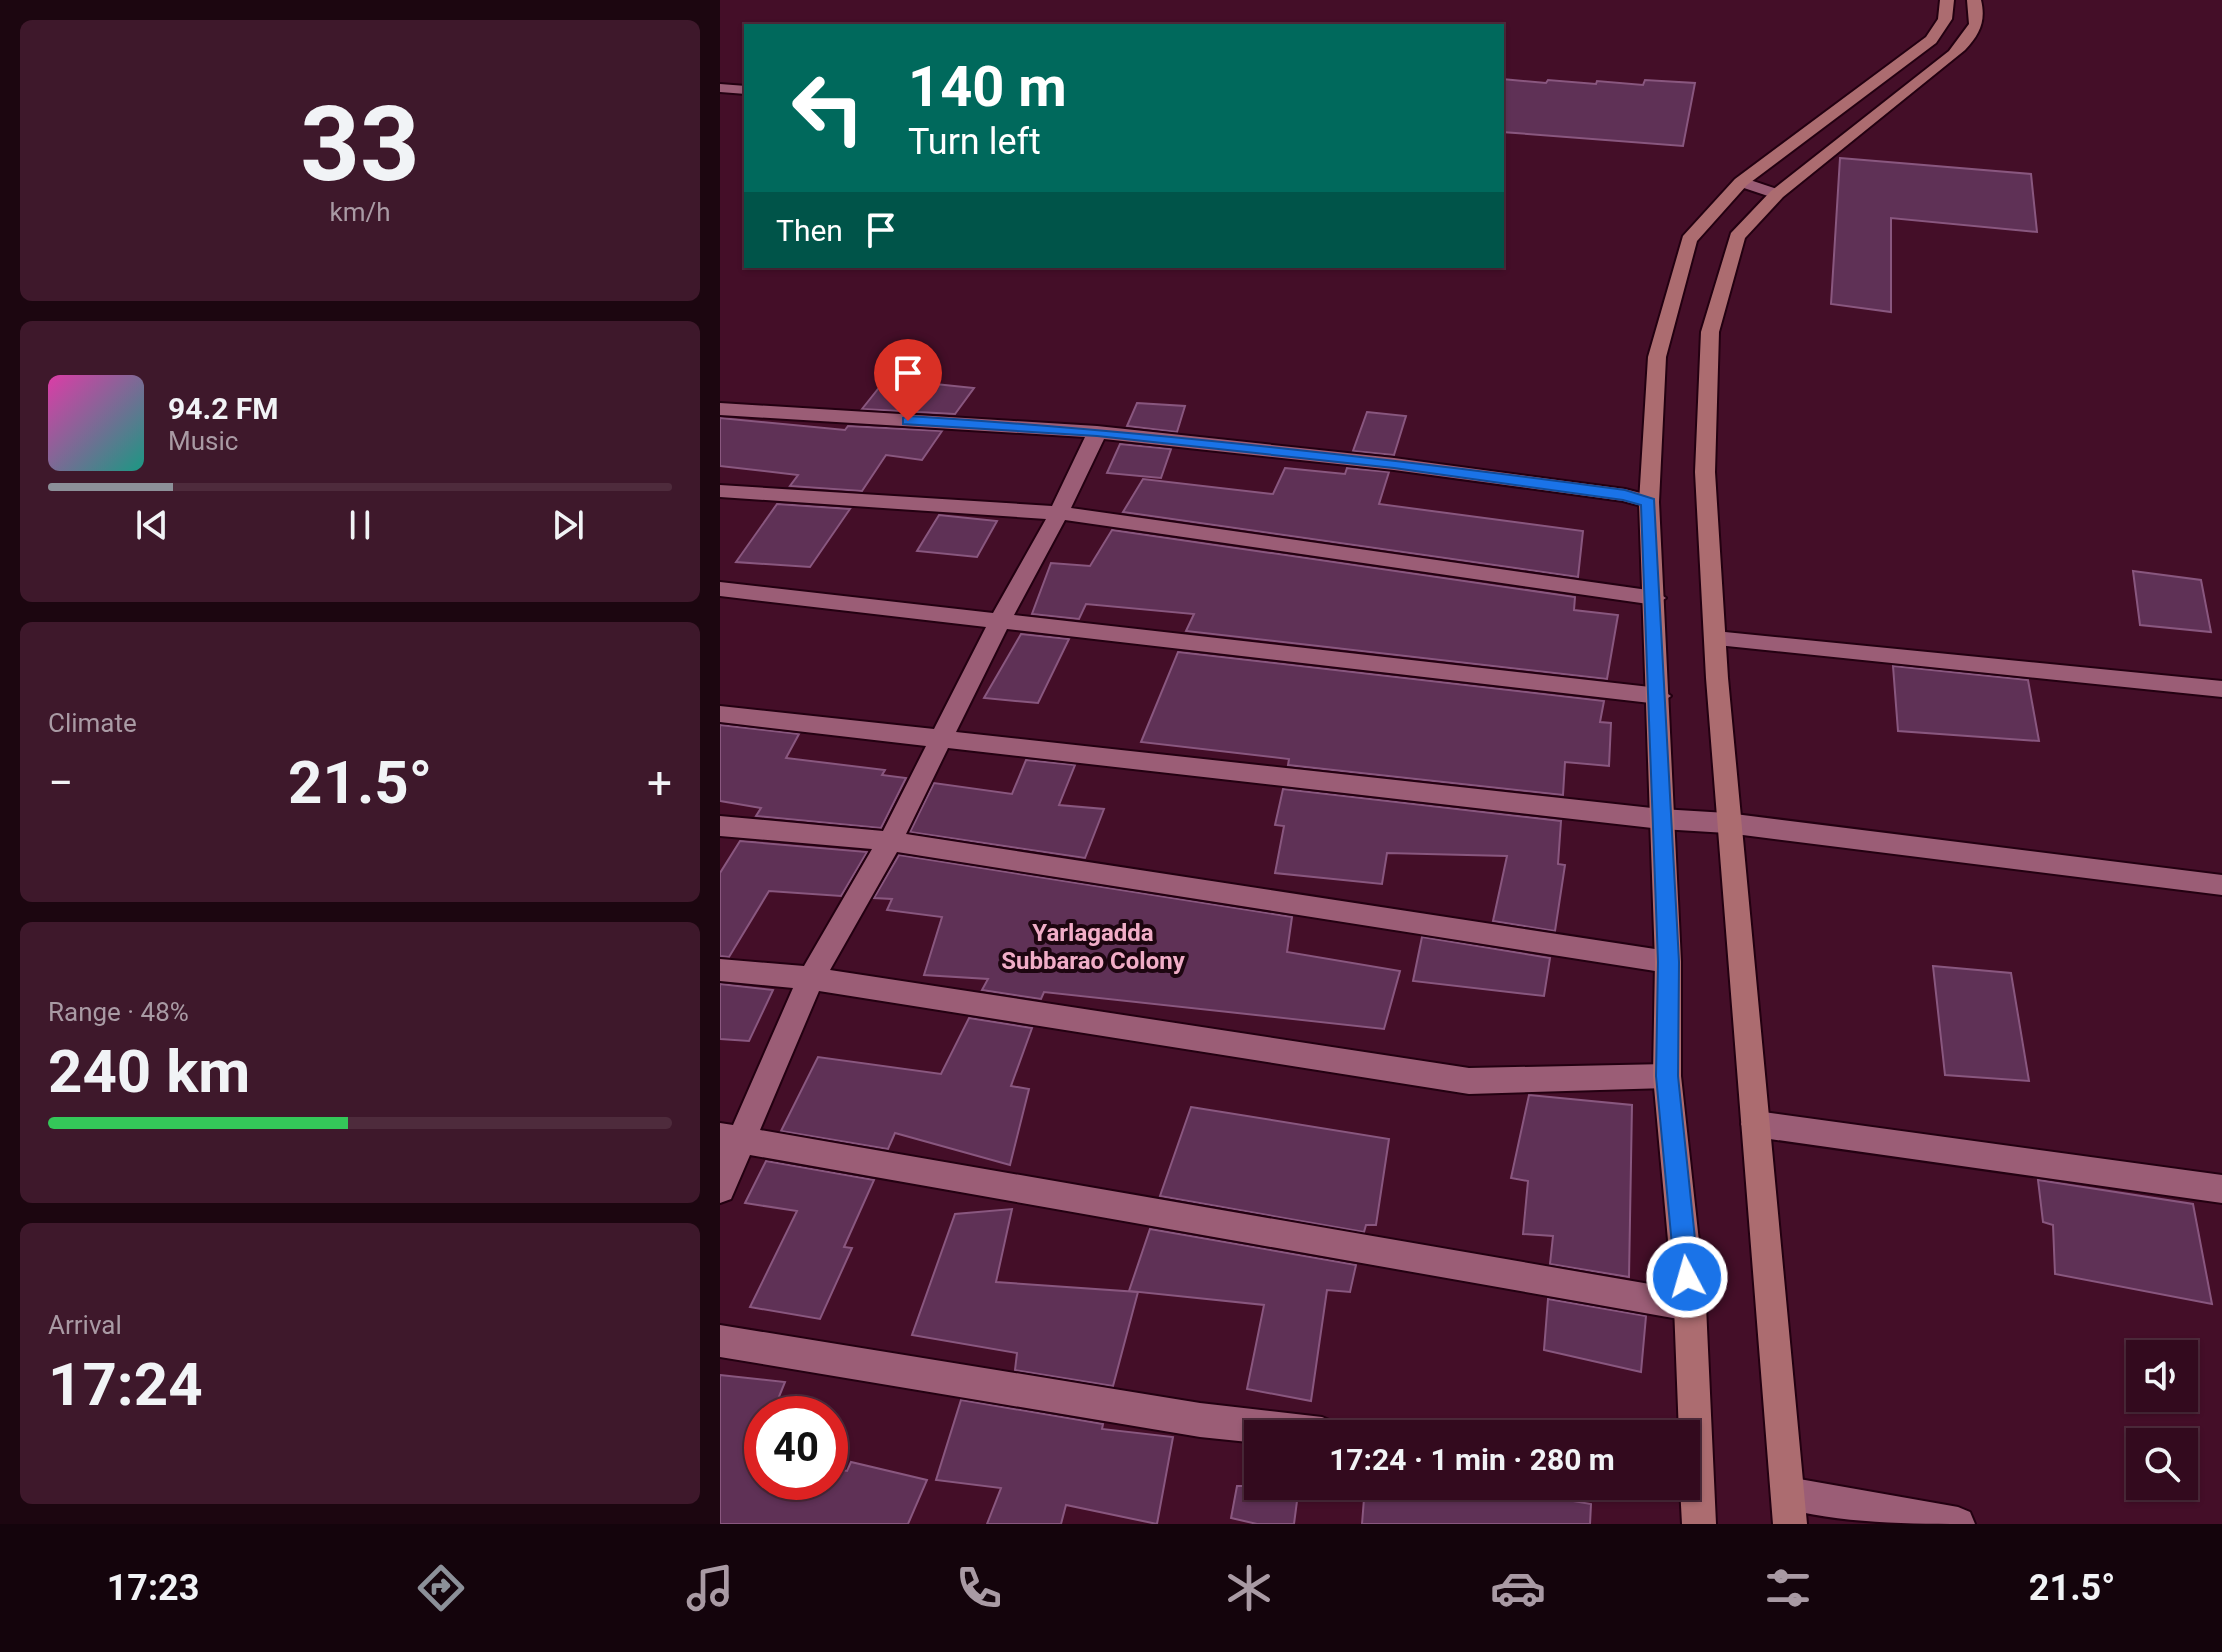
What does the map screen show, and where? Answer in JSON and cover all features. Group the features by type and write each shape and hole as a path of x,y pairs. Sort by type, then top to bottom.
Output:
{"street":[{"path":"1691,1420 1690,1306 1667,1076 1668,962 1649,502 1649,453 1657,357 1689,240 1741,182 1931,40 1945,19 1947,0"},
{"path":"1958,1524 1789,1509 1727,823 1705,472 1710,332 1737,237 1777,194 1954,54 1974,33 1979,18 1974,0"},
{"path":"720,88 744,90"},
{"path":"1741,182 1777,194"},
{"path":"720,409 1097,432 1394,464 1625,495 1649,502"},
{"path":"720,1189 732,1138 811,978 890,841 1000,620 1059,513 1097,432"},
{"path":"720,491 1059,513 1655,598"},
{"path":"720,589 1659,696"},
{"path":"1715,639 2222,689"},
{"path":"720,714 1661,819 1727,823 2222,885"},
{"path":"720,826 890,841 1668,962"},
{"path":"720,970 811,978 1469,1081 1667,1076"},
{"path":"1756,1124 2222,1189"},
{"path":"732,1138 1690,1306"},
{"path":"720,1341 1244,1425"},
{"path":"1696,1500 1699,1524"}],"building":[{"path":"1504,79 1643,85 1645,80 1695,83 1683,146 1504,132"},
{"path":"1840,158 2031,174 2037,232 1891,218 1891,312 1831,304"},
{"path":"886,379 974,388 955,414 862,409"},
{"path":"1137,403 1185,406 1177,432 1127,426"},
{"path":"1367,412 1406,416 1394,455 1353,451"},
{"path":"720,418 845,430 848,426 942,431 922,460 886,455 862,491 790,486 798,475 720,466"},
{"path":"1120,444 1171,449 1161,478 1107,473"},
{"path":"1285,468 1345,474 1347,468 1389,472 1379,504 1583,531 1578,577 1123,512 1143,479 1273,494"},
{"path":"777,504 850,509 810,567 736,562"},
{"path":"939,515 997,521 977,557 917,551"},
{"path":"1112,530 1575,597 1574,610 1618,615 1607,679 1186,631 1194,614 1086,604 1079,619 1032,614 1051,563 1090,566"},
{"path":"2133,571 2201,580 2211,632 2140,625"},
{"path":"1021,634 1069,639 1038,703 984,698"},
{"path":"1178,652 1604,701 1600,722 1611,723 1609,766 1565,762 1563,795 1288,765 1289,759 1141,742"},
{"path":"1893,666 2028,680 2039,741 1898,731"},
{"path":"720,725 799,734 786,758 885,770 882,775 906,778 881,828 756,816 761,808 720,801"},
{"path":"1026,760 1075,765 1059,805 1104,809 1085,858 910,832 934,783 1012,794"},
{"path":"1283,789 1561,821 1558,864 1565,865 1555,931 1493,921 1507,856 1387,853 1382,884 1275,873 1284,826 1275,825"},
{"path":"740,841 867,852 841,896 769,891 729,957 720,956 720,873"},
{"path":"899,855 1292,917 1287,952 1400,971 1384,1029 1044,992 1041,999 982,990 988,979 924,975 942,917 887,910 892,899 874,898"},
{"path":"1422,937 1550,958 1544,996 1413,981"},
{"path":"1933,966 2011,973 2029,1081 1945,1075"},
{"path":"720,984 773,990 749,1041 720,1039"},
{"path":"969,1018 1032,1028 1011,1086 1029,1089 1010,1165 895,1133 888,1149 781,1131 818,1057 941,1074"},
{"path":"1529,1095 1632,1105 1629,1277 1550,1264 1553,1236 1523,1234 1528,1181 1511,1178"},
{"path":"1191,1107 1389,1139 1376,1225 1366,1225 1364,1232 1160,1196"},
{"path":"766,1161 874,1180 844,1247 852,1248 820,1319 750,1307 797,1211 745,1203"},
{"path":"2038,1180 2193,1204 2212,1304 2055,1274 2053,1225 2043,1222"},
{"path":"1012,1209 996,1282 1138,1292 1113,1386 1015,1370 1017,1353 912,1335 955,1214"},
{"path":"1150,1229 1356,1265 1350,1292 1327,1290 1311,1401 1247,1389 1264,1305 1129,1291"},
{"path":"1548,1299 1646,1316 1641,1372 1544,1350"},
{"path":"720,1375 785,1382 779,1396 744,1396 744,1500 848,1500 848,1469 851,1462 927,1480 908,1524 720,1524"},
{"path":"961,1400 1103,1424 1102,1429 1173,1437 1157,1524 1066,1505 1061,1524 987,1524 1001,1488 936,1480"},
{"path":"1237,1486 1244,1486 1244,1500 1297,1500 1294,1524 1257,1524 1231,1518"},
{"path":"1364,1500 1567,1500 1591,1504 1590,1524 1362,1524"}],"district":[{"name":"Yarlagadda Subbarao Colony","path":"1093,947"}],"route":[{"path":"908,421 1097,432 1286,455 1394,464 1625,495 1649,502 1668,962 1667,1076 1687,1277"}]}
